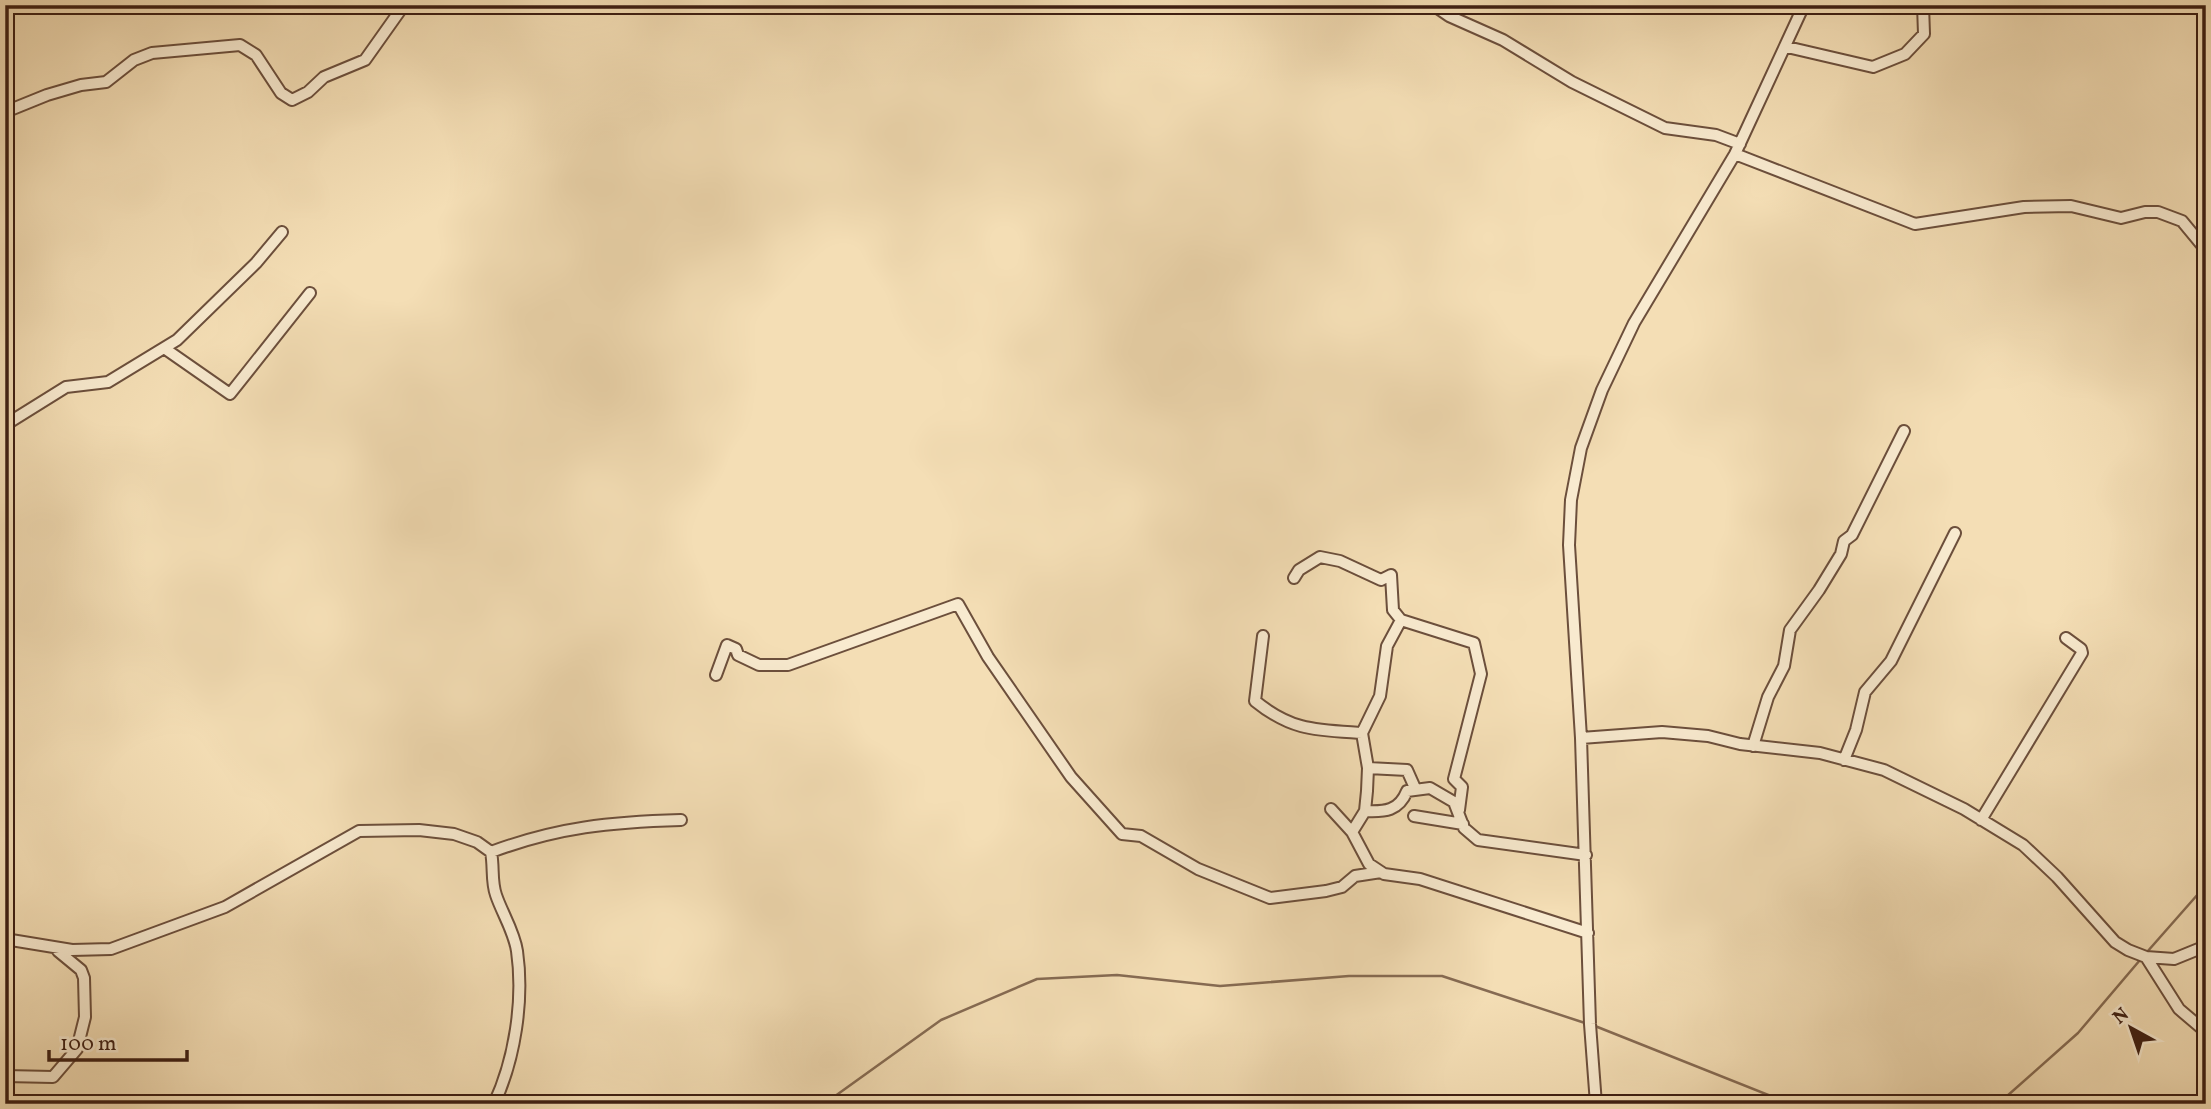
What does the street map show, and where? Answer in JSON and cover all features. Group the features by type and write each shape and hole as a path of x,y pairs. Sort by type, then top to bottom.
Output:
{"street":[{"path":"5,112 47,95 81,85 106,82 134,60 152,53 240,45 257,55 281,93 292,100 308,92 324,77 365,60 404,5"},
{"path":"1433,5 1449,16 1503,40 1572,82 1665,128 1716,135 1737,149 1915,224 2024,207 2071,206 2122,218 2145,212 2158,212 2182,221 2206,250"},
{"path":"1596,1104 1581,738 1569,545 1571,500 1581,448 1602,390 1634,323 1737,149 1787,47 1804,5"},
{"path":"1787,47 1873,67 1905,54 1924,34 1923,5"},
{"path":"5,425 66,387 108,382 177,340 256,262 282,232"},
{"path":"164,348 227,393 234,392 310,293"},
{"path":"1752,746 1768,698 1784,666 1790,630 1841,554 1844,541 1853,535 1904,431"},
{"path":"1844,760 1856,730 1865,692 1891,661 1955,533"},
{"path":"1294,578 1300,570 1320,556 1340,561 1381,580 1391,575 1393,610 1401,620 1474,643 1481,674 1454,779 1462,788 1460,810 1467,833 1490,844 1586,855"},
{"path":"716,675 727,645 736,649 738,655 759,665 788,665 958,604 988,657 1071,777 1122,834 1141,836 1198,869 1269,898 1326,891 1342,887 1355,876 1381,872 1420,879 1588,933"},
{"path":"1352,832 1365,811 1368,768 1362,733 1380,696 1387,646 1401,620"},
{"path":"1263,636 1255,701 1279,721 1324,731 1362,733"},
{"path":"1981,820 2082,653 2081,649 2066,638"},
{"path":"1581,738 1662,732 1708,736 1752,746 1820,753 1907,779 2023,845 2049,869 2115,942 2146,957 2174,959 2206,947"},
{"path":"1368,768 1407,770 1415,788"},
{"path":"1365,811 1391,810 1402,803 1407,791 1415,788 1430,788 1454,802 1460,810"},
{"path":"1331,809 1352,832 1360,851 1381,872"},
{"path":"1414,816 1463,824"},
{"path":"491,852 556,832 606,822 681,820"},
{"path":"5,939 52,948 94,951 111,949 225,907 359,831 419,830 454,834 477,842 491,852 496,895 517,949 517,1015 502,1086 494,1104"},
{"path":"5,1076 53,1077 77,1049 85,1017 84,978 76,962 52,948"},
{"path":"2146,957 2179,1009 2206,1032"}],"waterway":[{"path":"2147,952 2206,885"},
{"path":"1998,1104 2078,1033 2140,960"},
{"path":"824,1104 941,1020 1037,979 1117,975 1220,986 1349,976 1442,976 1585,1023"},
{"path":"1595,1026 1791,1104"}]}
